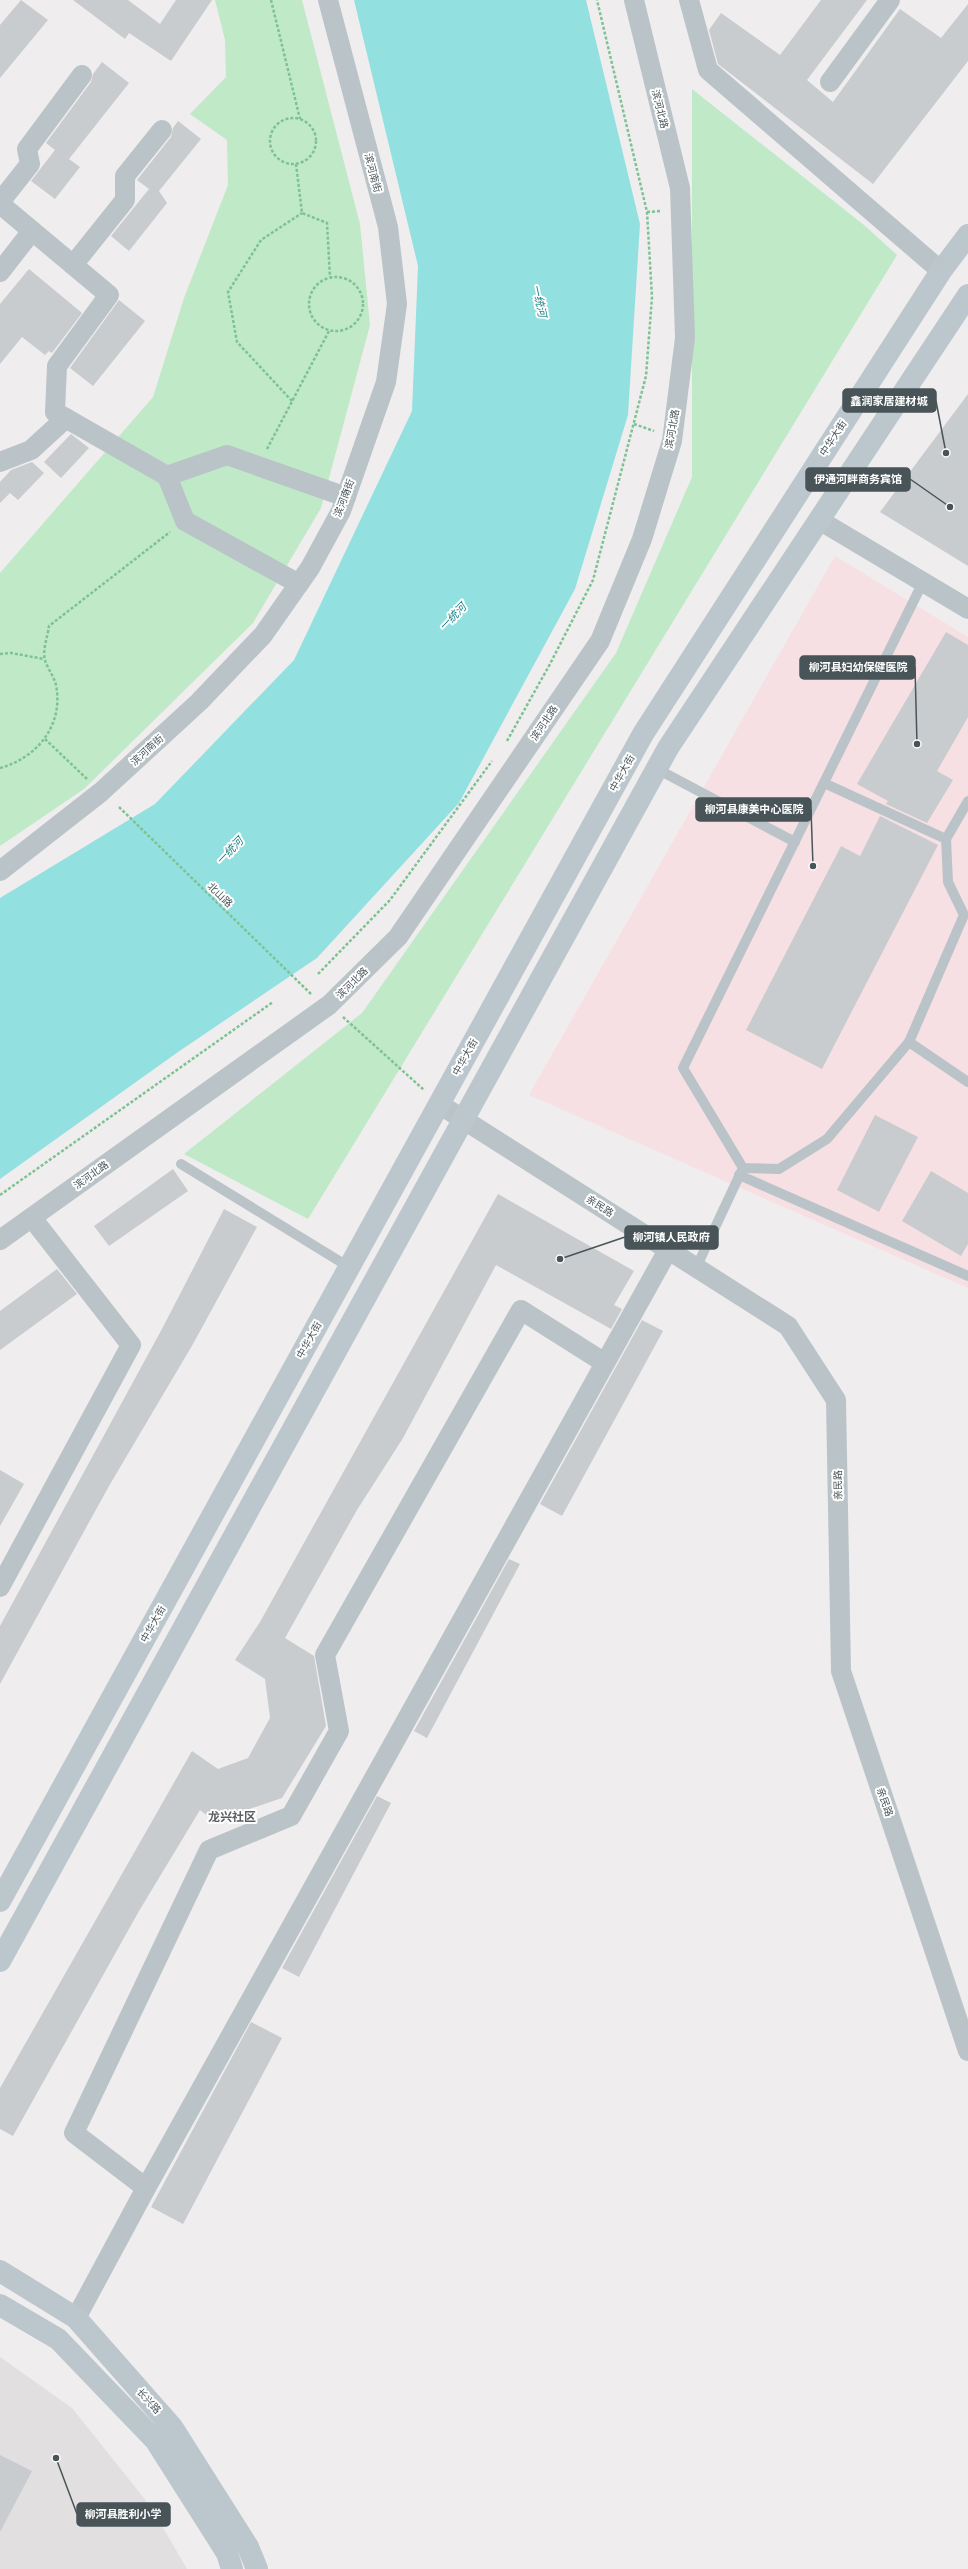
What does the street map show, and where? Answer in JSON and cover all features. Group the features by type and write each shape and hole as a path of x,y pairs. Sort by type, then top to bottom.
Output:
{"main road":[{"name":"中华大街","path":"0,1901 643,734 941,271 968,235"},
{"path":"0,1961 668,748 968,295"},
{"name":"长兴路","path":"0,2271 76,2318 172,2427 248,2547 257,2569"},
{"path":"0,2305 58,2339 156,2441 227,2553 232,2569"}],"street":[{"name":"滨河南街","path":"0,871 101,792 199,702 263,636 299,584 341,511 386,382 397,304 388,227 328,0"},
{"name":"滨河北路","path":"0,1240 329,1005 398,937 600,641 642,540 672,441 685,338 680,188 634,0"},
{"path":"688,0 708,70 941,271"},
{"path":"830,82 890,0"},
{"path":"82,75 27,149 30,164 0,203 109,294 57,366 55,412 167,476 185,521 299,584"},
{"path":"73,265 125,200 124,176 162,130"},
{"path":"0,272 32,231"},
{"path":"0,462 31,450 66,418"},
{"path":"167,476 228,455 346,497"},
{"path":"819,520 968,608"},
{"name":"亲民路","path":"440,1104 788,1326 836,1400 841,1672 968,2051"},
{"path":"0,1587 131,1345 32,1218"},
{"path":"76,2318 146,2188 668,1250"},
{"path":"146,2188 74,2133 209,1850 291,1816 339,1731 325,1656 521,1310 605,1363"}],"lane":[{"path":"923,582 683,1068 741,1172 968,1276"},
{"path":"657,769 795,842"},
{"path":"824,783 946,839"},
{"path":"741,1172 779,1169 827,1139 909,1042 964,915 948,882 946,839 968,801"},
{"path":"909,1042 968,1082"},
{"path":"181,1164 349,1267"},
{"path":"696,1268 741,1172"}],"path":[{"path":"271,0 300,119"},
{"path":"503,747 550,664 593,580 646,376 652,297 647,212 597,0"},
{"path":"289,119 300,119 311,126 316,137 315,150 307,160 296,164 284,162 275,155 271,145 272,133 278,124 289,119"},
{"path":"296,164 302,212"},
{"path":"647,212 668,210"},
{"path":"302,212 327,223 330,277"},
{"path":"292,401 237,342 228,292 261,240 302,212"},
{"path":"330,277 341,277 351,281 359,289 363,299 363,310 358,320 350,328 340,331 329,331 320,327 313,319 309,310 309,300 312,290 320,282 330,277"},
{"path":"258,466 329,331"},
{"path":"634,424 658,432"},
{"path":"0,768 24,759 45,739 52,727 57,699 56,685 44,659 49,626 185,521"},
{"path":"0,654 11,653 44,659"},
{"path":"45,739 101,792"},
{"path":"318,974 390,900 494,759"},
{"name":"北山路","path":"119,807 311,994 329,1005 440,1104"},
{"path":"0,1195 273,1002"}],"shaded area":[{"path":"835,556 968,637 968,1288 529,1095"},
{"path":"0,2357 72,2408 151,2507 187,2569 0,2569"}],"green space":[{"path":"215,0 302,0 360,224 370,325 321,508 253,623 84,789 0,846 0,573 153,397 184,298 228,185 227,140 190,114 226,77 225,40"},
{"path":"692,89 864,225 897,255 308,1219 184,1154 362,1013 616,653 692,477"}],"water":[{"name":"一统河","path":"354,0 586,0 640,224 628,415 575,589 459,803 317,958 178,1052 0,1179 0,898 155,804 294,660 412,411 418,266"}],"building":[{"path":"21,0 48,20 0,78 0,25"},
{"path":"73,0 128,0 160,24 176,0 212,0 171,61 129,33 125,39"},
{"path":"821,0 867,0 807,80 833,102 900,9 941,38 968,4 968,61 873,184 718,64 709,30 721,13 780,55"},
{"path":"102,62 129,83 69,159 80,167 55,199 31,181 55,150 46,143 91,82 93,74"},
{"path":"178,121 201,139 159,191 167,203 129,251 111,236 149,189 137,180 171,137 173,128"},
{"path":"29,269 82,313 52,353 49,351 45,355 22,337 0,364 0,304"},
{"path":"119,300 145,321 93,386 70,368"},
{"path":"968,394 968,566 880,512"},
{"path":"71,434 89,448 61,478 44,462"},
{"path":"32,462 44,473 18,500 10,493 0,503 0,482 11,470"},
{"path":"946,632 968,645 968,717 937,771 953,780 927,823 886,804 888,801 857,784"},
{"path":"880,816 938,845 822,1069 746,1030 841,846 860,856"},
{"path":"875,1115 918,1137 879,1212 837,1190"},
{"path":"173,1169 188,1191 109,1246 94,1226"},
{"path":"931,1171 968,1193 968,1244 961,1256 902,1221"},
{"path":"498,1194 634,1271 614,1305 622,1309 611,1329 496,1265 403,1438 357,1510 285,1638 314,1656 326,1726 282,1798 214,1821 200,1810 139,1911 13,2136 0,2129 0,2088 192,1751 218,1769 248,1758 270,1718 265,1679 235,1660 260,1622"},
{"path":"224,1209 257,1227 193,1344 109,1486 0,1684 0,1626 163,1327"},
{"path":"57,1269 77,1294 0,1350 0,1311"},
{"path":"642,1320 663,1331 562,1516 540,1504"},
{"path":"0,1470 24,1484 0,1526"},
{"path":"509,1559 520,1564 427,1738 414,1731"},
{"path":"377,1796 391,1803 299,1977 282,1968"},
{"path":"251,2022 282,2038 183,2224 151,2207"},
{"path":"0,2455 32,2471 0,2532"}],"place":[{"name":"鑫润家居建材城","path":"946,453"},
{"name":"伊通河畔商务宾馆","path":"950,507"},
{"name":"柳河县妇幼保健医院","path":"917,744"},
{"name":"柳河县康美中心医院","path":"813,866"},
{"name":"柳河镇人民政府","path":"560,1259"},
{"name":"柳河县胜利小学","path":"56,2458"}],"district":[{"name":"龙兴社区","path":"232,1817"}]}
